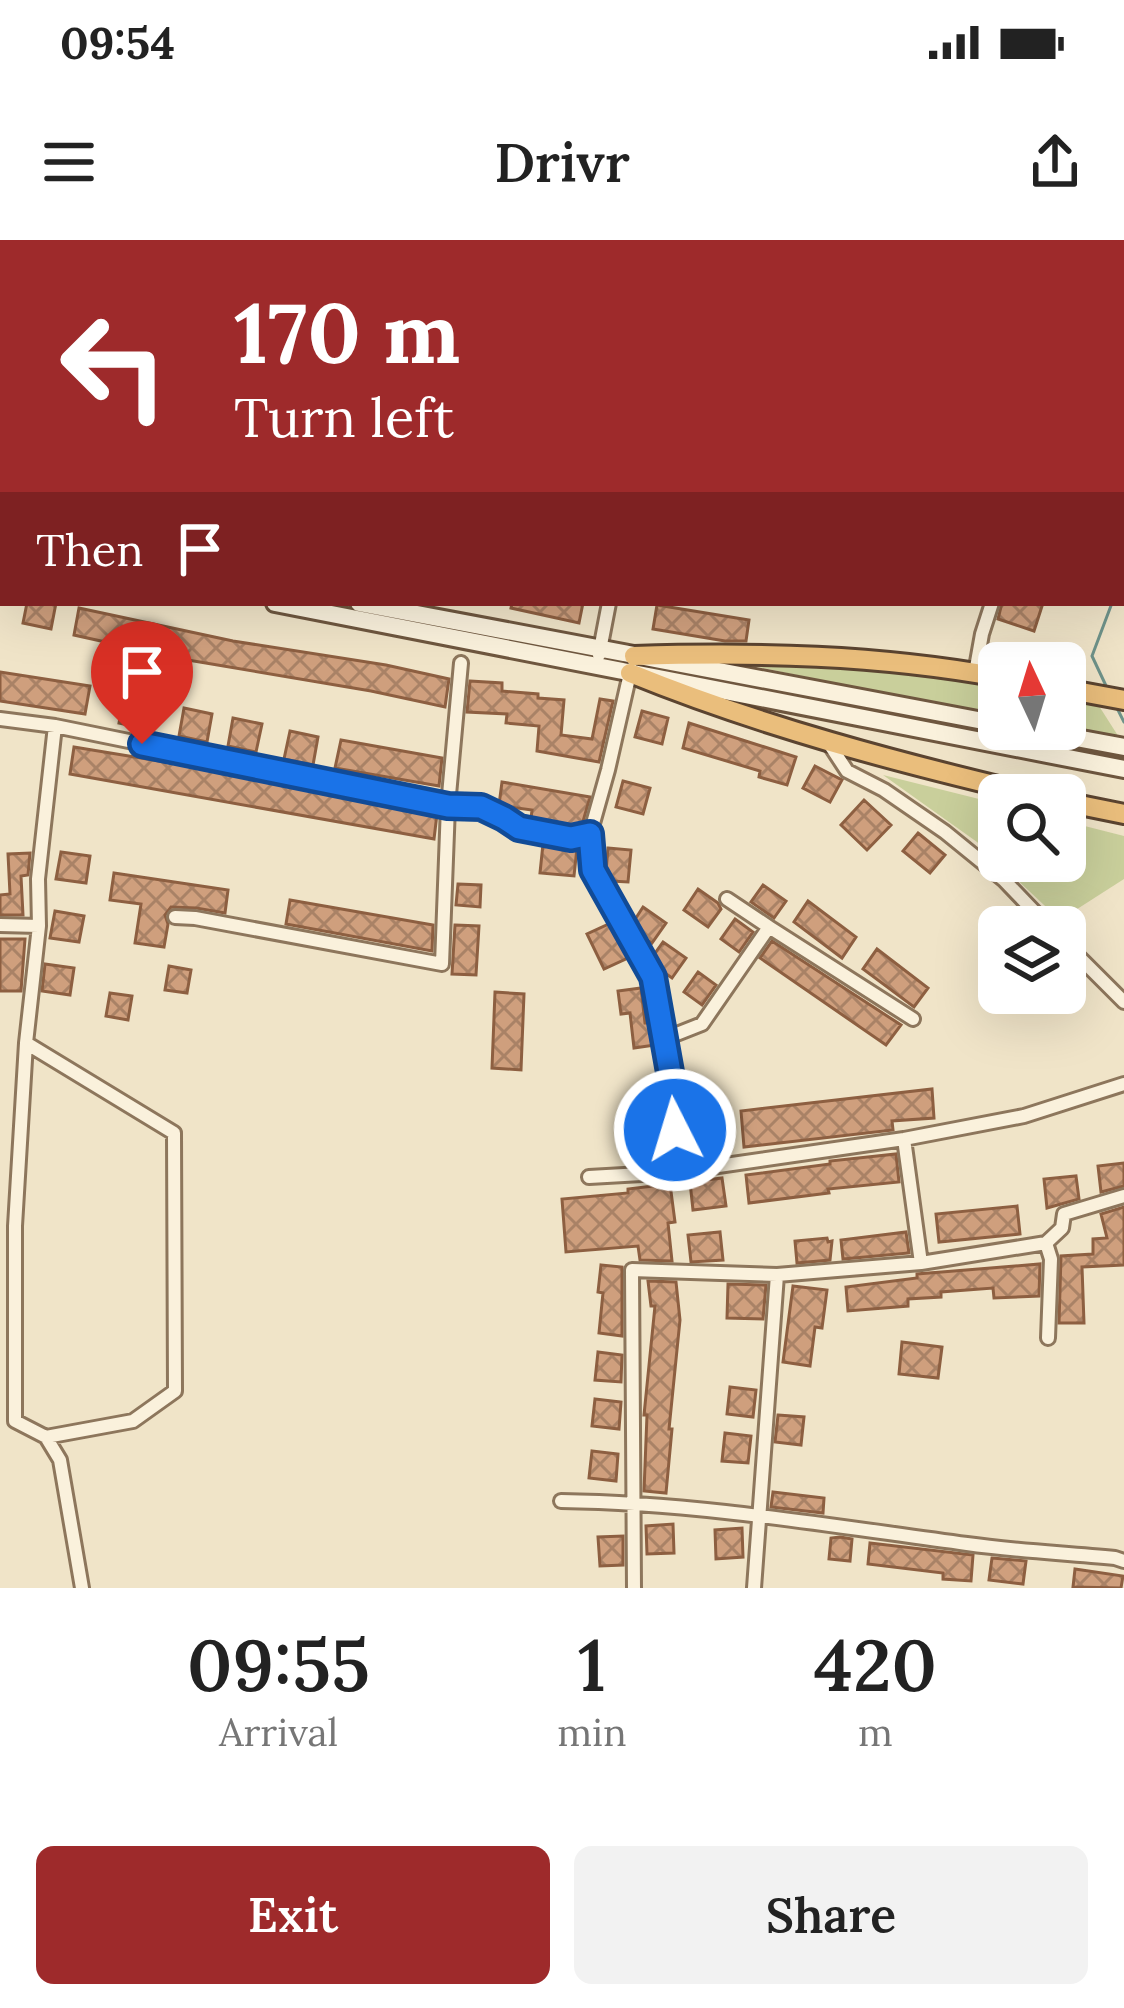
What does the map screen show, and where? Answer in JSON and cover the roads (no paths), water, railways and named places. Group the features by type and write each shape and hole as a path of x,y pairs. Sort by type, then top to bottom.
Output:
{"highway":[{"path":"632,664 715,653 848,658 976,673"},
{"path":"632,664 710,705 978,781"},
{"path":"1086,693 1124,700"},
{"path":"1086,806 1124,814"}],"main road":[{"path":"293,606 978,721"},
{"path":"371,606 599,658"},
{"path":"632,664 1123,769"},
{"path":"1086,740 1121,746"}],"street":[{"path":"599,658 608,606"},
{"path":"976,673 991,606"},
{"path":"176,917 442,964 448,806 461,663"},
{"path":"632,664 590,834 593,870 653,977 673,1089 677,1172"},
{"path":"0,719 55,726 448,806 481,807 519,828 571,838 590,834"},
{"path":"15,1421 16,1226 26,1043 55,726"},
{"path":"826,739 848,771 945,832 1029,906"},
{"path":"727,899 913,1019"},
{"path":"0,925 39,926"},
{"path":"664,1040 702,1024 769,927"},
{"path":"1086,964 1124,1002"},
{"path":"26,1043 174,1133 175,1391 134,1421 46,1437"},
{"path":"589,1178 677,1172 904,1139 1024,1116 1124,1084"},
{"path":"904,1139 921,1263"},
{"path":"634,1588 632,1270 777,1275 921,1263 1046,1243 1062,1228 1064,1214 1124,1196"},
{"path":"1046,1243 1051,1259 1048,1338"},
{"path":"754,1588 777,1275"},
{"path":"0,1430 15,1421"},
{"path":"15,1421 46,1437 60,1460 82,1588"},
{"path":"561,1502 631,1502 759,1514 1124,1562"}],"waterway":[{"path":"1108,690 1092,656 1111,606"},
{"path":"1115,704 1124,722"}]}
